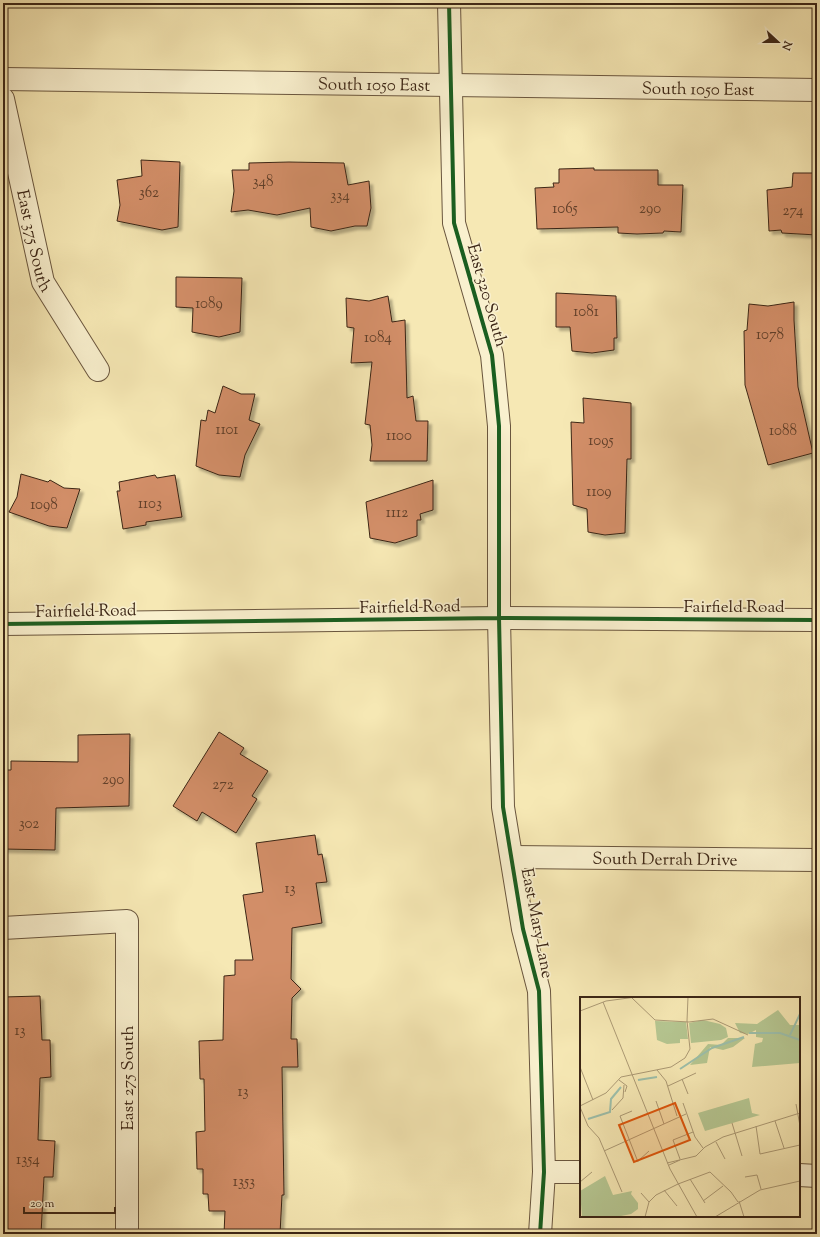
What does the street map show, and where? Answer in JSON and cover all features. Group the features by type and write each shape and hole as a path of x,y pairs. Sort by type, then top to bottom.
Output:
{"street":[{"name":"East 320 South","path":"449,3 454,223 492,355 498,418 499,618"},
{"name":"South 1050 East","path":"3,79 817,90"},
{"name":"East 375 South","path":"3,99 43,282 98,370"},
{"name":"Fairfield Road","path":"3,624 499,618 817,620"},
{"name":"East Mary Lane","path":"499,618 503,807 523,928 539,991 544,1172 540,1234"},
{"name":"South Derrah Drive","path":"512,857 817,860"},
{"name":"East 275 South","path":"3,928 127,921 127,1234"},
{"path":"544,1172 580,1172"},
{"path":"800,1175 817,1176"}],"building":[{"path":"141,160 180,162 178,227 162,230 117,221 120,205 117,180 142,176"},
{"path":"249,163 344,163 348,185 369,181 371,208 367,226 355,226 331,231 311,227 310,208 277,215 248,210 231,212 234,191 232,170 249,170"},
{"path":"594,168 594,170 658,170 658,185 683,185 681,232 664,231 663,233 637,234 618,233 618,227 537,229 535,188 554,187 553,183 559,183 559,169"},
{"path":"793,173 817,173 817,235 782,233 781,230 769,231 767,190 792,187"},
{"path":"176,277 242,278 240,332 219,337 192,332 193,308 176,307"},
{"path":"556,293 616,296 617,338 614,338 614,350 592,353 572,351 570,327 556,327"},
{"path":"388,296 392,322 405,320 407,398 413,396 416,421 428,421 427,461 370,461 372,445 370,425 365,424 372,362 351,363 354,328 347,327 346,298 369,301"},
{"path":"794,302 798,387 813,453 768,465 745,385 744,331 747,330 749,304 768,306"},
{"path":"223,386 241,394 255,394 249,420 260,424 245,455 240,477 219,475 196,466 201,420 206,421 208,410 215,413"},
{"path":"583,398 631,403 631,459 627,459 625,533 605,535 588,532 587,509 573,505 571,422 584,423"},
{"path":"21,474 48,482 50,480 64,488 80,489 67,528 49,526 9,512 17,497"},
{"path":"155,475 157,478 175,475 182,517 146,522 146,525 123,529 117,491 120,491 119,482"},
{"path":"433,480 433,510 420,514 421,520 417,520 417,536 395,543 370,538 366,502"},
{"path":"219,732 244,748 240,754 268,771 252,796 257,799 236,833 202,812 197,821 173,806"},
{"path":"130,734 129,806 56,808 55,850 3,849 3,770 11,770 11,761 78,762 78,735"},
{"path":"315,835 318,855 322,854 327,882 316,883 322,923 292,928 291,979 301,989 292,998 291,1039 297,1039 298,1067 282,1067 284,1195 282,1195 280,1234 224,1234 225,1211 209,1211 208,1194 203,1194 203,1169 197,1169 196,1132 205,1131 204,1079 200,1079 199,1041 223,1040 224,976 235,975 235,960 253,960 243,895 263,892 256,843"},
{"path":"40,996 42,1040 50,1040 51,1077 40,1078 38,1140 55,1141 53,1177 44,1177 41,1234 3,1234 3,997"}],"cycle path":[{"path":"449,3 454,223 492,355 499,426 499,618 503,807 523,929 539,991 544,1172 540,1234"},
{"path":"3,624 499,618 817,620"}]}
